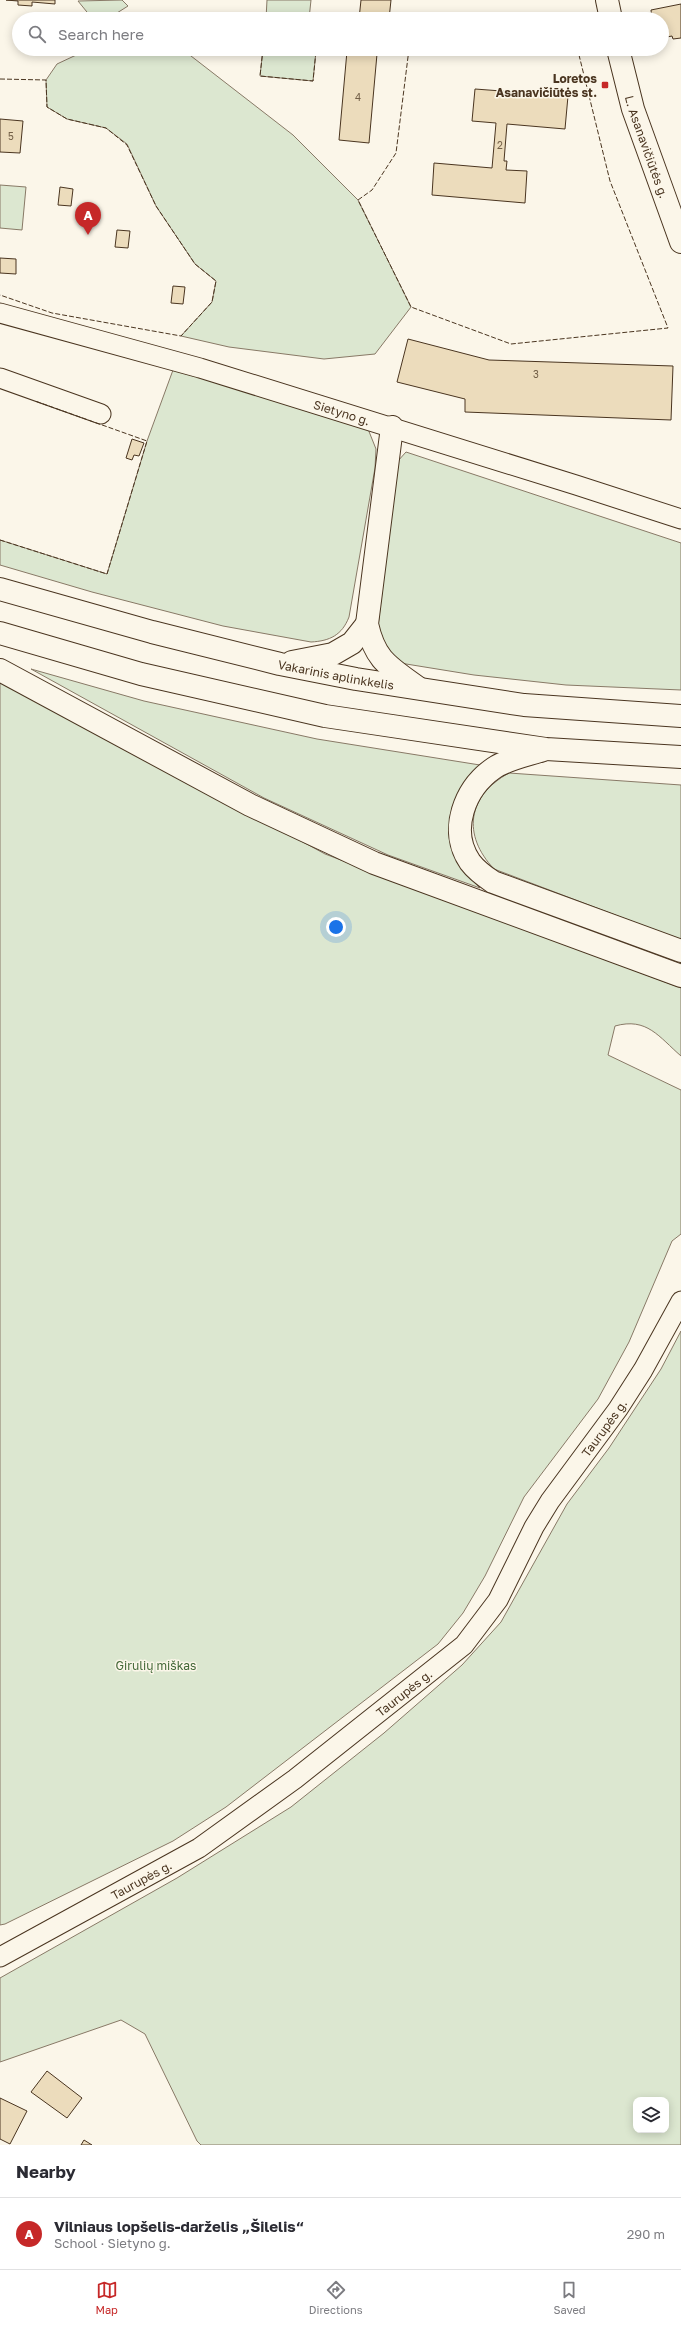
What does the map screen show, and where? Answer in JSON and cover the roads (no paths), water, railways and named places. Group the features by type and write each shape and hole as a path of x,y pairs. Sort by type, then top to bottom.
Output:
{"main road":[{"path":"607,0 610,12"},
{"name":"L. Asanavičiūtės g.","path":"620,56 633,109 681,242"},
{"path":"392,427 367,624 371,641 377,655 389,667 420,690"},
{"name":"Vakarinis aplinkkelis","path":"0,589 152,632 280,664 420,690 524,705 681,716"},
{"path":"280,664 333,654 352,644 367,624"},
{"path":"0,633 141,674 325,716 546,749 681,757"},
{"path":"0,670 250,805 374,863 681,976"},
{"path":"546,749 496,767 475,785 468,795 460,823 461,837 470,861 493,882 681,951"}],"street":[{"name":"Sietyno g.","path":"0,313 200,368 392,427 681,520"},
{"path":"0,378 101,414"},
{"name":"Taurupės g.","path":"0,1957 199,1848 295,1779 464,1645 498,1600 534,1527 550,1502 635,1383 681,1301"}],"place":[{"name":"Loretos Asanavičiūtės st.","path":"605,85"},
{"name":"Vilniaus lopšelis-darželis „Šilelis“","path":"88,235"}],"park label":[{"name":"Girulių miškas","path":"156,1665"}]}
